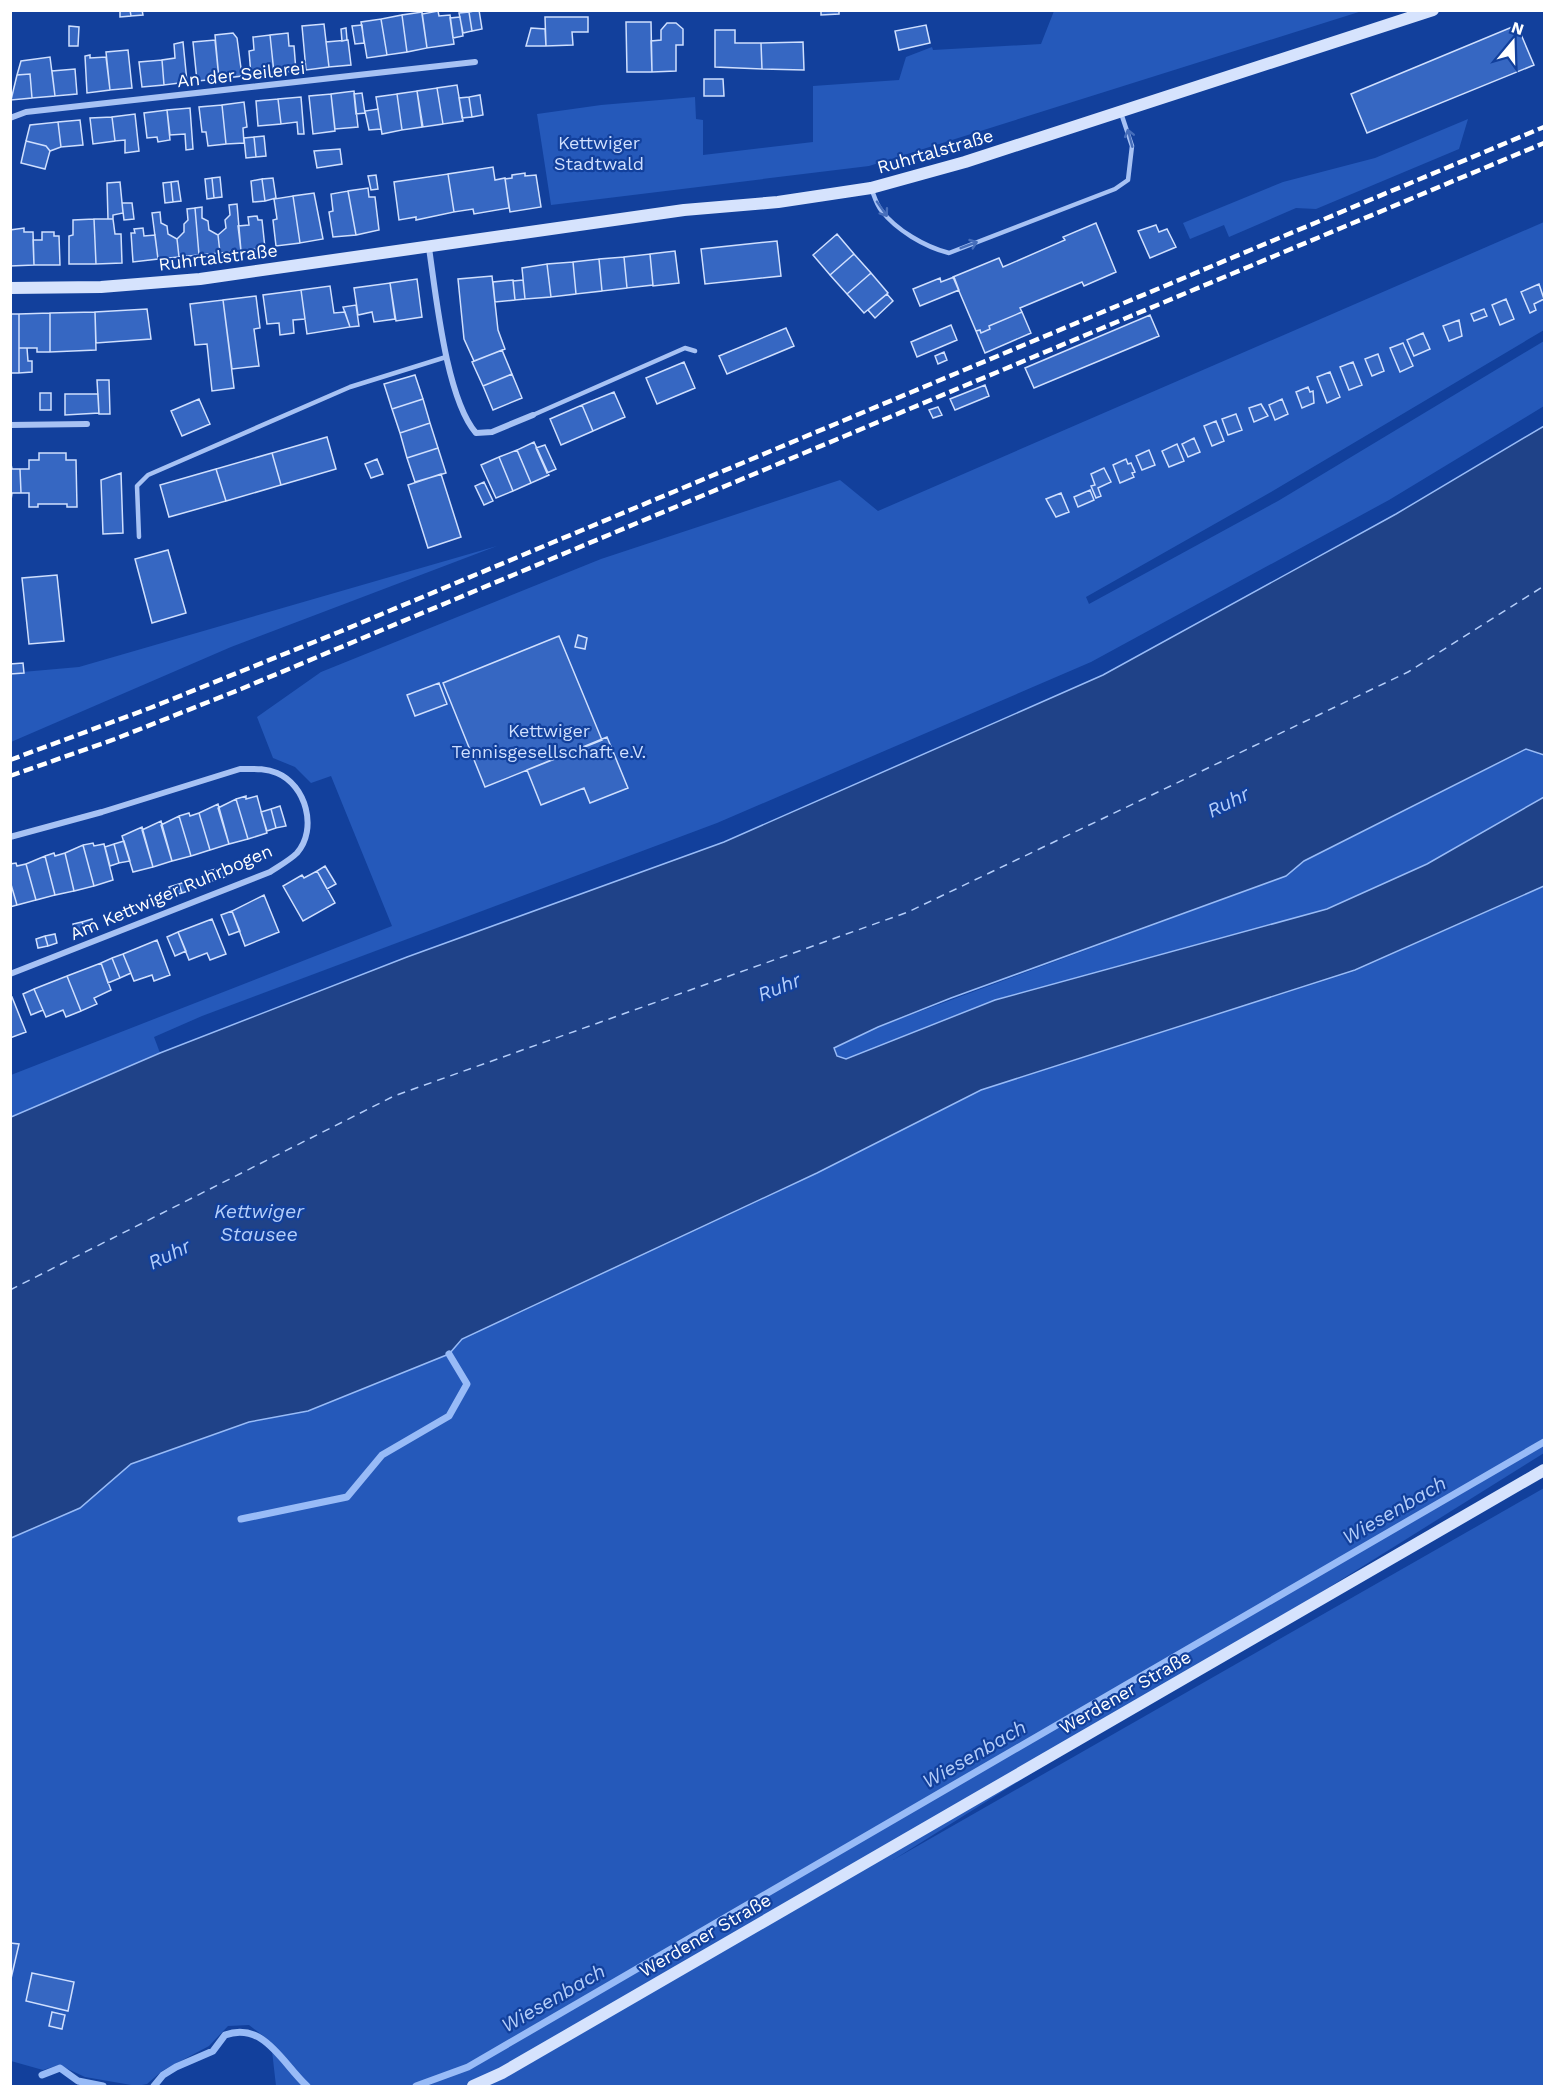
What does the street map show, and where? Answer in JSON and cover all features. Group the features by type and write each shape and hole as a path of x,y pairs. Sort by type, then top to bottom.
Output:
{"main road":[{"name":"Ruhrtalstraße","path":"10,288 101,287 200,279 684,210 778,202 871,188 965,162 1433,10"},
{"name":"Werdener Straße","path":"473,2086 544,2049 1545,1470"}],"street":[{"name":"An der Seilerei","path":"10,118 26,112 475,62"},
{"path":"429,248 446,357 466,422 476,433 492,432 533,415"},
{"path":"10,425 87,424"},
{"name":"Am Kettwiger Ruhrbogen","path":"10,837 102,813 240,769 262,768 279,773 303,797 309,821 304,842 296,854 270,872 10,974"}],"lane":[{"path":"871,188 879,209 897,227 936,250 948,253 1114,189 1128,180 1132,164 1132,146 1121,112"},
{"path":"533,415 685,348 695,351"},
{"path":"139,537 137,486 148,475 350,387 446,357"}],"green space":[{"name":"Kettwiger Stadtwald","path":"1054,11 1362,11 869,166 551,205 537,114 601,105 695,97 696,119 703,120 703,155 813,142 813,86 899,80 906,57 932,47 933,50 1041,44"},
{"path":"1468,119 1459,149 1316,209 1296,208 1229,237 1224,225 1190,239 1183,223 1283,182 1375,158"},
{"path":"1544,222 1544,330 1271,492 1086,597 1089,604 1278,501 1544,341 1544,406 1389,500 1091,662 717,823 202,1016 154,1037 160,1053 11,1117 11,1075 392,926 331,776 311,783 295,767 273,758 257,717 321,672 601,559 840,480 878,511"},
{"path":"497,546 231,647 11,742 11,673 79,667"},
{"path":"1526,749 1544,755 1544,797 1427,864 1327,909 995,1000 846,1059 836,1056 834,1048 878,1027 1286,876 1304,861"},
{"path":"1544,886 1544,1453 893,1860 1544,1488 1544,2086 276,2086 271,2042 249,2025 228,2026 209,2046 162,2071 147,2084 137,2086 85,2077 59,2065 43,2070 11,2061 10,1538 80,1508 131,1464 249,1422 308,1411 449,1354 462,1339 817,1173 981,1090 1355,971"}],"water":[{"path":"1544,426 1544,755 1526,749 1304,861 1286,876 951,998 878,1027 834,1048 837,1056 846,1059 995,1000 1327,909 1427,864 1544,797 1544,886 1355,970 981,1090 817,1173 462,1339 449,1354 308,1411 249,1422 131,1464 80,1508 11,1538 11,1117 160,1053 407,957 724,842 1103,675 1396,514"}],"building":[{"path":"120,10 130,10 131,16 120,17"},
{"path":"130,10 142,10 143,15 131,16"},
{"path":"479,10 482,29 472,31 469,12"},
{"path":"821,10 839,10 839,14 821,15"},
{"path":"438,11 439,16 450,15 454,44 427,48 422,14"},
{"path":"422,12 427,48 407,52 402,15"},
{"path":"469,12 472,31 463,33 459,13"},
{"path":"402,15 407,52 387,55 381,19"},
{"path":"460,17 463,36 453,38 450,18"},
{"path":"545,17 588,17 588,32 572,32 573,45 546,46"},
{"path":"381,19 387,55 367,58 361,22"},
{"path":"626,22 651,22 652,72 627,72"},
{"path":"667,23 676,23 683,29 683,45 676,45 676,71 652,72 651,41 661,40 661,30"},
{"path":"324,24 329,67 306,70 302,26"},
{"path":"362,25 364,43 355,44 352,26"},
{"path":"926,25 930,43 899,50 895,31"},
{"path":"1517,25 1534,65 1367,133 1351,94"},
{"path":"69,26 79,27 78,46 69,46"},
{"path":"346,28 347,40 342,41 341,29"},
{"path":"531,28 545,29 546,46 526,46"},
{"path":"715,30 735,30 735,43 761,43 762,69 715,67"},
{"path":"233,33 237,38 242,76 219,79 215,35"},
{"path":"288,33 289,46 294,46 296,71 274,73 270,35"},
{"path":"270,35 274,73 251,75 249,51 254,50 253,37"},
{"path":"215,40 219,79 197,81 193,42"},
{"path":"348,40 351,65 329,67 326,42"},
{"path":"183,42 187,82 164,85 162,60 175,58 174,44"},
{"path":"803,42 804,70 762,69 761,43"},
{"path":"128,50 132,88 110,90 106,52"},
{"path":"90,55 90,58 106,57 110,90 87,93 85,56"},
{"path":"50,57 55,96 32,98 30,74 17,75 21,61"},
{"path":"162,60 164,85 142,87 139,62"},
{"path":"75,69 77,94 55,96 52,71"},
{"path":"30,74 32,98 11,100 17,75"},
{"path":"704,79 723,79 724,96 704,96"},
{"path":"457,85 463,121 443,124 437,88"},
{"path":"437,88 443,124 423,127 417,91"},
{"path":"354,91 358,127 335,129 331,94"},
{"path":"417,91 422,127 402,130 397,94"},
{"path":"362,93 365,113 356,114 354,94"},
{"path":"331,94 335,131 313,134 309,96"},
{"path":"397,94 402,130 382,134 376,97"},
{"path":"480,95 483,115 472,117 469,97"},
{"path":"301,97 304,134 298,134 297,122 281,124 278,99"},
{"path":"469,97 472,117 462,118 459,98"},
{"path":"278,99 281,124 258,126 256,101"},
{"path":"244,102 247,127 243,128 244,143 226,144 222,105"},
{"path":"222,105 226,144 208,146 206,132 202,132 199,107"},
{"path":"190,108 193,149 186,150 185,134 170,135 167,110"},
{"path":"378,109 381,129 369,130 365,111"},
{"path":"167,110 170,140 158,142 157,137 147,138 144,113"},
{"path":"135,114 139,151 125,153 125,140 115,141 112,117"},
{"path":"112,117 115,141 93,144 90,118"},
{"path":"80,120 83,145 61,147 58,122"},
{"path":"58,122 61,147 50,151 46,146 26,141 30,125"},
{"path":"264,136 266,156 256,157 254,137"},
{"path":"254,137 256,157 246,158 244,138"},
{"path":"26,141 46,146 50,151 45,169 21,163"},
{"path":"340,149 342,164 317,168 314,151"},
{"path":"493,167 495,180 505,178 509,208 474,214 473,209 454,212 448,174"},
{"path":"525,173 525,176 536,175 541,207 510,212 505,179 512,178 512,175"},
{"path":"448,174 454,212 416,220 416,217 399,220 394,182"},
{"path":"376,175 378,189 371,190 368,176"},
{"path":"220,177 222,197 214,198 212,178"},
{"path":"212,178 214,198 207,199 205,179"},
{"path":"273,178 276,198 265,201 262,179"},
{"path":"262,179 265,201 253,202 251,181"},
{"path":"178,181 181,201 173,202 171,182"},
{"path":"120,182 123,213 113,215 113,219 108,219 107,183"},
{"path":"171,182 173,202 165,203 163,183"},
{"path":"368,188 369,197 375,197 379,230 356,235 348,191"},
{"path":"348,191 356,235 333,237 329,212 333,211 331,194"},
{"path":"314,193 323,239 300,243 293,196"},
{"path":"293,196 300,243 276,246 273,220 277,219 274,199"},
{"path":"122,203 132,203 134,219 124,220"},
{"path":"237,204 241,251 220,253 218,235 226,228 225,220 230,215 229,205"},
{"path":"202,207 202,218 208,221 209,230 218,235 220,253 199,255 195,208"},
{"path":"195,208 199,255 179,257 177,239 184,232 184,224 188,220 187,209"},
{"path":"160,212 161,223 167,226 168,234 177,239 179,257 158,259 152,213"},
{"path":"257,216 258,220 262,220 265,248 241,251 238,226 249,225 248,217"},
{"path":"94,219 113,219 115,234 121,234 122,263 96,264"},
{"path":"94,219 96,264 69,264 69,236 73,235 73,220"},
{"path":"1096,223 1116,272 1084,286 1082,282 1020,308 1022,312 989,326 990,329 981,333 980,330 976,331 953,277 999,258 1003,267 1065,240 1063,237"},
{"path":"1156,225 1159,232 1167,229 1176,247 1150,258 1138,231"},
{"path":"24,228 24,232 33,232 34,265 10,266 10,230"},
{"path":"143,228 144,236 155,235 158,259 133,262 131,233 135,233 134,229"},
{"path":"42,232 54,232 54,236 59,236 60,265 34,265 33,240 42,240"},
{"path":"837,234 854,254 830,275 813,255"},
{"path":"777,241 781,276 705,284 701,249"},
{"path":"675,251 679,283 653,286 650,254"},
{"path":"650,254 653,285 627,288 624,257"},
{"path":"854,254 871,273 847,294 830,275"},
{"path":"624,257 627,288 602,291 599,259"},
{"path":"599,259 602,291 576,294 573,262"},
{"path":"573,262 576,294 551,297 547,264"},
{"path":"547,264 551,297 525,299 522,268"},
{"path":"871,273 888,293 864,313 847,294"},
{"path":"492,276 498,330 505,349 474,361 464,339 458,279"},
{"path":"954,277 959,290 920,306 913,289 940,278 941,282"},
{"path":"417,279 422,317 396,321 390,283"},
{"path":"513,280 515,300 495,302 493,282"},
{"path":"523,280 525,299 515,300 513,281"},
{"path":"390,283 395,319 374,322 372,312 358,315 354,288"},
{"path":"1539,284 1544,299 1534,304 1536,310 1530,313 1521,292"},
{"path":"330,286 334,313 345,312 350,327 307,334 301,290"},
{"path":"301,290 305,319 293,320 294,333 280,335 279,323 267,324 263,295"},
{"path":"887,294 893,301 875,318 868,310"},
{"path":"256,296 260,328 254,329 259,366 232,369 223,300"},
{"path":"1506,299 1514,319 1500,325 1492,305"},
{"path":"223,300 234,388 212,391 207,344 195,345 190,304"},
{"path":"356,305 359,326 350,327 343,307"},
{"path":"147,309 151,339 96,343 95,312"},
{"path":"1484,309 1487,316 1474,321 1471,314"},
{"path":"95,312 96,350 50,352 50,313"},
{"path":"1022,312 1031,333 985,353 976,331 980,330 981,333 990,329 989,326"},
{"path":"50,313 50,352 37,352 37,348 19,348 19,314"},
{"path":"10,314 19,314 19,373 10,373"},
{"path":"1150,315 1159,336 1034,388 1025,368"},
{"path":"1459,320 1462,336 1449,341 1443,326"},
{"path":"951,325 957,340 917,357 911,342"},
{"path":"786,328 794,346 727,374 719,356"},
{"path":"1423,333 1430,349 1414,356 1407,340"},
{"path":"1403,343 1413,366 1400,372 1390,348"},
{"path":"19,348 27,348 28,361 32,361 32,372 19,373"},
{"path":"502,350 512,374 483,386 472,362"},
{"path":"944,352 947,360 938,364 935,356"},
{"path":"1378,354 1384,371 1372,376 1365,359"},
{"path":"684,362 695,388 657,404 646,378"},
{"path":"1353,362 1362,385 1349,390 1340,367"},
{"path":"1330,372 1340,397 1327,403 1317,377"},
{"path":"512,374 522,398 493,410 483,386"},
{"path":"415,375 423,399 392,409 384,384"},
{"path":"97,380 109,380 110,414 99,414"},
{"path":"985,385 989,396 955,410 950,399"},
{"path":"1308,387 1310,392 1313,391 1314,403 1302,408 1296,392"},
{"path":"614,392 625,417 593,431 582,405"},
{"path":"40,393 51,393 51,410 40,410"},
{"path":"65,394 98,394 99,413 65,415"},
{"path":"199,399 210,424 182,436 171,411"},
{"path":"423,399 430,423 400,433 392,409"},
{"path":"1282,399 1288,414 1275,420 1269,405"},
{"path":"1261,404 1268,416 1254,422 1249,408"},
{"path":"582,405 593,431 561,445 550,419"},
{"path":"938,407 942,415 933,418 929,410"},
{"path":"1236,414 1242,430 1228,435 1222,419"},
{"path":"1216,421 1224,441 1212,446 1204,426"},
{"path":"430,423 438,448 407,458 400,433"},
{"path":"327,437 336,469 281,485 272,453"},
{"path":"1194,438 1200,452 1188,457 1182,444"},
{"path":"534,442 549,475 531,483 517,450"},
{"path":"1177,444 1184,461 1169,467 1162,451"},
{"path":"545,445 556,469 547,473 536,448"},
{"path":"438,448 446,473 415,482 407,458"},
{"path":"517,450 531,483 513,491 499,457"},
{"path":"1149,450 1155,465 1142,470 1136,456"},
{"path":"39,453 66,453 66,460 76,460 77,507 67,507 67,504 38,504 38,507 29,507 29,493 21,493 20,469 29,469 29,460 39,460"},
{"path":"272,453 281,485 226,501 216,469"},
{"path":"499,457 513,491 496,498 481,465"},
{"path":"377,459 383,474 371,478 365,464"},
{"path":"1126,459 1128,464 1131,463 1135,472 1132,473 1134,477 1120,483 1113,465"},
{"path":"10,460 12,469 20,469 21,493 12,493 10,507"},
{"path":"1104,468 1111,482 1098,488 1101,496 1096,498 1091,486 1095,485 1091,474"},
{"path":"216,469 226,501 169,517 160,485"},
{"path":"121,473 123,533 103,534 101,480"},
{"path":"441,474 461,537 428,548 408,485"},
{"path":"484,482 493,501 484,505 475,486"},
{"path":"1090,490 1094,500 1078,507 1074,497"},
{"path":"1061,493 1069,512 1056,517 1046,499"},
{"path":"168,550 186,613 152,623 135,559"},
{"path":"57,575 64,641 29,644 22,578"},
{"path":"578,635 587,638 585,649 575,647"},
{"name":"Kettwiger Tennisgesellschaft e.V.","path":"559,636 602,740 485,787 443,683"},
{"path":"23,663 24,673 10,674 10,664"},
{"path":"439,683 447,704 415,716 407,695"},
{"path":"607,737 628,788 590,803 584,788 541,805 527,770"},
{"path":"246,796 246,799 257,796 267,833 248,839 236,799"},
{"path":"236,799 248,839 229,844 218,808"},
{"path":"218,804 229,844 210,850 199,813"},
{"path":"280,806 286,826 276,828 271,809"},
{"path":"271,809 276,828 267,831 261,812"},
{"path":"189,813 190,816 199,813 210,850 191,856 179,816"},
{"path":"179,816 191,856 172,861 161,825"},
{"path":"161,821 172,861 153,867 142,830"},
{"path":"142,827 153,867 133,872 122,836"},
{"path":"124,841 130,861 119,863 114,844"},
{"path":"93,843 94,846 104,844 113,880 94,886 83,845"},
{"path":"114,844 119,863 110,866 105,847"},
{"path":"83,845 94,886 74,891 65,853"},
{"path":"54,853 55,856 65,853 74,891 55,895 45,856"},
{"path":"45,856 55,895 36,900 26,864"},
{"path":"16,863 17,866 26,864 36,900 17,905 10,881 10,864"},
{"path":"325,866 336,884 327,889 317,871"},
{"path":"225,867 228,876 219,879 216,869"},
{"path":"216,869 219,879 209,882 206,872"},
{"path":"317,871 335,903 303,921 283,886 302,875 304,878"},
{"path":"10,881 17,905 10,907"},
{"path":"188,881 191,890 182,893 179,884"},
{"path":"179,884 182,893 172,896 169,887"},
{"path":"264,895 279,932 245,946 232,911"},
{"path":"232,911 240,931 229,935 221,915"},
{"path":"92,919 94,929 85,931 82,922"},
{"path":"212,919 226,954 210,960 207,953 189,960 178,932"},
{"path":"82,922 85,931 75,934 73,924"},
{"path":"178,932 186,951 175,956 167,937"},
{"path":"55,934 57,943 48,946 45,936"},
{"path":"45,936 48,946 38,948 36,939"},
{"path":"157,940 170,975 154,981 152,975 134,981 123,954"},
{"path":"123,954 131,973 120,978 112,958"},
{"path":"112,958 120,978 108,983 101,963"},
{"path":"101,963 111,990 94,998 97,1004 81,1011 67,976"},
{"path":"67,976 81,1011 66,1017 63,1010 46,1017 34,989"},
{"path":"34,989 43,1010 31,1015 23,994"},
{"path":"12,997 26,1032 10,1038 10,998"},
{"path":"10,1943 19,1944 10,1983"},
{"path":"32,1973 74,1982 68,2011 26,2001"},
{"path":"52,2012 65,2015 62,2029 49,2026"}],"waterway":[{"path":"241,1519 347,1497 382,1455 449,1416 467,1384 449,1354"},
{"name":"Wiesenbach","path":"416,2086 468,2067 1544,1442"},
{"path":"154,2086 163,2075 176,2067 213,2051 225,2035 239,2032 261,2039 307,2086"},
{"path":"42,2075 60,2068 78,2081 103,2086"}],"ferry route":[{"path":"10,1290 394,1096 908,912 1408,672 1544,586"}],"railway":[{"path":"10,760 150,708 339,632 1544,127"},
{"path":"10,776 115,739 241,689 1544,143"}],"water label":[{"name":"Ruhr","path":"1228,802"},
{"name":"Ruhr","path":"779,987"},
{"name":"Kettwiger Stausee","path":"259,1222"},
{"name":"Ruhr","path":"169,1254"}]}
